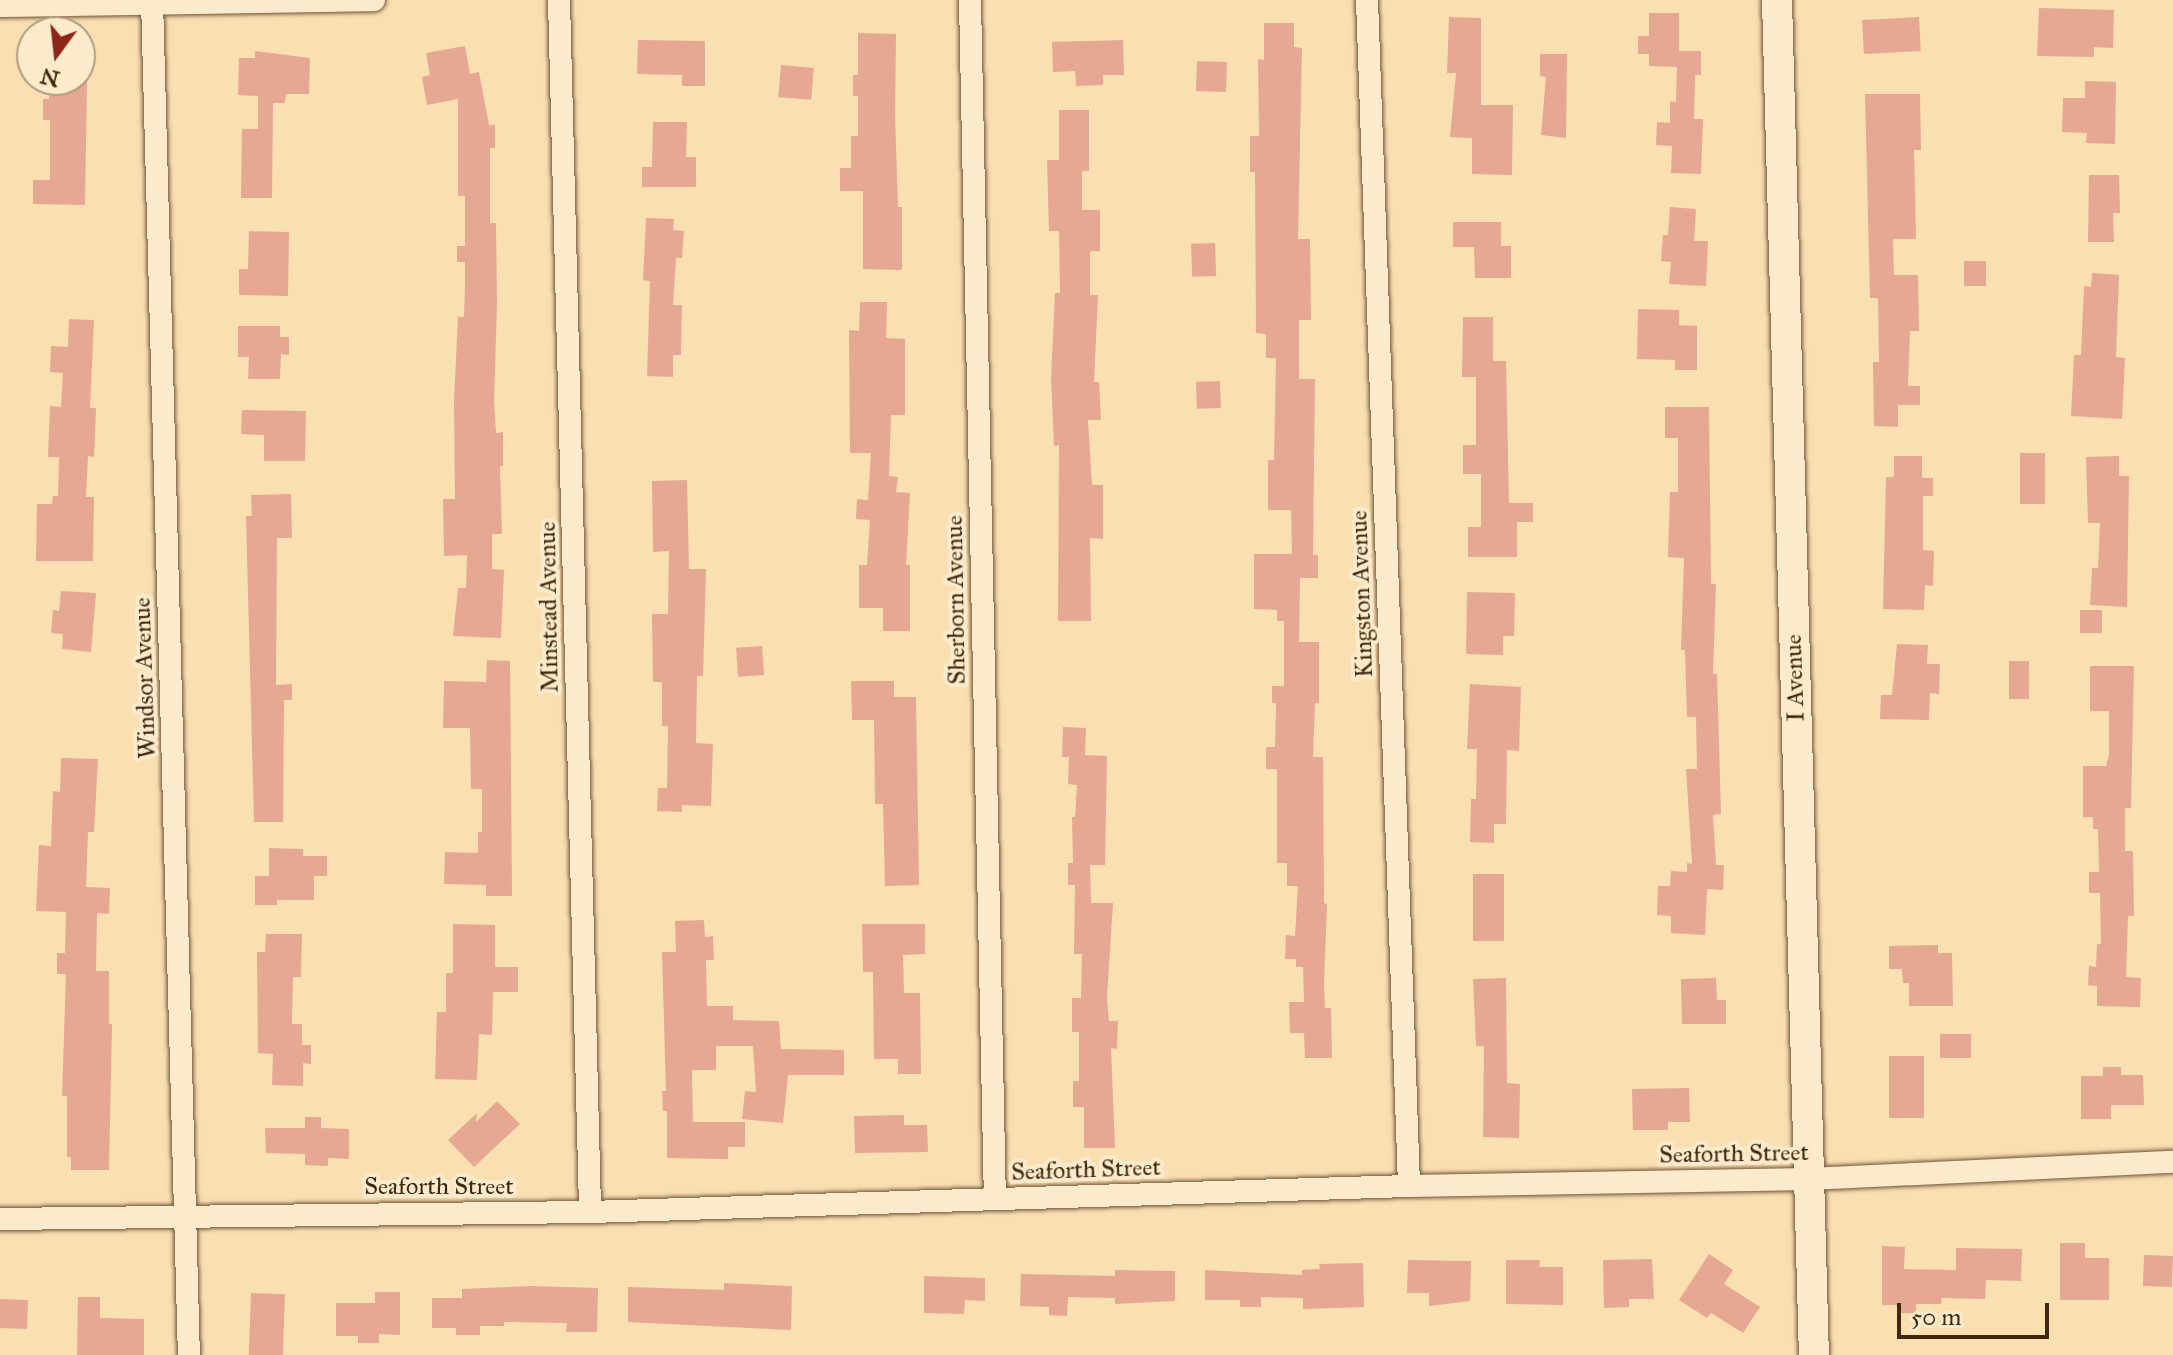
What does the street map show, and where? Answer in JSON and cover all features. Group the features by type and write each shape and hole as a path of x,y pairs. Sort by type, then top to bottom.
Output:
{"main road":[{"name":"I Avenue","path":"1777,0 1814,1355"}],"street":[{"path":"0,6 152,1 374,0"},
{"name":"Minstead Avenue","path":"559,0 590,1212"},
{"name":"Sherborn Avenue","path":"970,0 995,1199"},
{"name":"Kingston Avenue","path":"1367,0 1409,1186"},
{"name":"Windsor Avenue","path":"152,1 189,1355"},
{"name":"Seaforth Street","path":"0,1219 590,1212 1409,1186 1809,1179 2173,1162"}],"building":[{"path":"2039,8 2114,10 2113,48 2094,47 2094,57 2037,56"},
{"path":"1649,13 1679,13 1679,51 1701,51 1701,75 1695,75 1694,119 1703,119 1701,174 1671,173 1672,146 1656,145 1657,122 1670,123 1670,101 1676,102 1677,67 1649,66 1649,54 1638,54 1638,36 1649,36"},
{"path":"1449,17 1481,18 1481,105 1513,105 1512,175 1472,174 1472,138 1450,137 1456,73 1447,73"},
{"path":"1919,17 1921,51 1864,54 1862,20"},
{"path":"1264,23 1294,23 1294,47 1302,48 1298,239 1310,239 1311,320 1299,320 1299,379 1315,379 1313,555 1318,555 1318,578 1300,578 1299,642 1319,642 1319,703 1315,703 1313,757 1323,757 1324,903 1327,904 1324,983 1325,1008 1331,1008 1332,1058 1305,1058 1304,1033 1290,1033 1289,1002 1304,1002 1303,967 1296,967 1296,959 1285,959 1286,935 1295,936 1298,886 1287,886 1287,863 1277,863 1277,769 1266,769 1266,747 1275,747 1276,703 1272,703 1272,686 1284,686 1284,621 1277,621 1277,610 1254,609 1254,554 1292,554 1291,510 1268,510 1268,460 1274,460 1276,358 1266,358 1266,334 1256,333 1255,172 1250,172 1250,136 1259,136 1258,59 1264,60"},
{"path":"858,33 896,34 895,115 898,207 902,207 902,270 863,269 863,191 840,191 840,168 851,168 851,136 858,136 858,96 853,96 853,75 858,75"},
{"path":"638,40 705,41 705,86 682,86 682,75 637,74"},
{"path":"1123,40 1124,75 1103,75 1103,85 1076,86 1075,71 1053,72 1052,42"},
{"path":"465,46 470,74 479,72 489,125 495,125 495,148 490,148 490,223 496,223 494,401 496,433 503,432 503,466 500,466 502,534 492,534 492,569 504,570 501,638 453,636 458,588 466,588 467,555 444,556 443,499 455,499 454,401 458,317 464,317 465,287 465,262 457,262 457,246 465,246 465,196 458,196 458,99 427,105 422,77 430,75 426,53"},
{"path":"255,51 310,58 309,94 286,94 285,103 273,103 272,198 241,198 242,129 258,129 258,96 238,95 239,58 255,58"},
{"path":"1540,54 1567,54 1566,138 1541,135 1546,77 1540,76"},
{"path":"1197,61 1227,62 1226,92 1196,91"},
{"path":"781,65 814,68 811,100 778,97"},
{"path":"2085,81 2116,82 2115,144 2086,143 2087,133 2062,132 2063,98 2085,98"},
{"path":"1865,94 1920,94 1921,150 1914,150 1916,239 1893,239 1894,275 1918,275 1919,331 1910,331 1908,386 1920,386 1920,405 1898,405 1898,427 1874,426 1873,362 1879,362 1878,298 1870,298"},
{"path":"49,96 87,96 85,205 33,204 33,180 50,180 50,120 43,120 43,99 49,99"},
{"path":"1059,110 1089,110 1089,171 1082,171 1082,210 1100,210 1100,251 1090,251 1090,295 1098,295 1094,382 1099,382 1101,420 1088,420 1092,485 1103,485 1103,539 1090,538 1091,621 1058,621 1059,445 1054,446 1051,379 1055,293 1060,293 1059,231 1049,231 1047,160 1059,160"},
{"path":"653,122 687,122 686,157 696,157 696,187 642,187 642,167 652,167"},
{"path":"2089,175 2119,175 2120,213 2113,213 2114,242 2088,242"},
{"path":"1670,207 1696,209 1694,241 1708,241 1706,286 1669,284 1671,262 1661,261 1663,235 1668,235"},
{"path":"646,218 674,219 673,230 684,231 682,258 676,258 673,305 682,305 681,355 673,355 673,377 647,376 650,281 643,280"},
{"path":"1453,222 1501,222 1501,246 1511,246 1511,278 1475,278 1474,247 1453,247"},
{"path":"249,231 289,232 288,296 239,295 239,269 248,269"},
{"path":"1215,243 1216,276 1192,277 1191,244"},
{"path":"1964,261 1986,261 1986,286 1964,286"},
{"path":"2092,273 2119,275 2116,357 2125,358 2122,419 2071,416 2074,355 2081,355 2084,286 2091,287"},
{"path":"860,302 887,302 886,338 905,339 905,415 891,415 889,476 898,477 896,492 910,493 906,565 910,565 910,631 883,631 883,608 859,608 859,565 867,565 870,520 856,519 857,499 868,500 871,453 850,453 849,330 859,331"},
{"path":"1638,309 1679,310 1679,325 1697,326 1697,370 1675,370 1675,360 1637,359"},
{"path":"1463,317 1493,317 1493,361 1506,361 1509,503 1533,503 1533,522 1517,522 1517,557 1468,557 1468,527 1481,527 1481,474 1463,474 1463,445 1476,445 1476,377 1462,377"},
{"path":"69,319 94,320 90,408 96,408 94,457 88,456 86,497 94,497 93,561 36,561 37,504 52,504 53,496 58,496 59,457 48,457 50,406 61,407 63,373 50,372 51,346 68,347"},
{"path":"238,326 280,326 280,337 289,337 289,355 281,354 280,379 248,379 249,357 238,357"},
{"path":"1220,381 1221,408 1197,409 1196,382"},
{"path":"1665,407 1709,407 1711,584 1716,584 1713,674 1717,674 1721,814 1713,815 1716,865 1724,865 1723,890 1707,889 1705,935 1671,933 1671,916 1657,915 1658,886 1670,886 1671,871 1687,872 1687,863 1692,864 1686,769 1697,769 1696,717 1687,717 1685,650 1681,650 1684,558 1668,557 1670,492 1678,492 1678,438 1665,438"},
{"path":"242,410 306,411 305,461 264,461 264,435 241,434"},
{"path":"2020,453 2045,453 2045,504 2020,504"},
{"path":"1894,456 1922,456 1922,478 1933,478 1933,496 1923,496 1923,550 1934,551 1933,586 1925,585 1924,610 1883,609 1886,477 1894,477"},
{"path":"2119,456 2119,476 2129,476 2127,607 2090,605 2092,568 2098,568 2100,523 2088,523 2086,457"},
{"path":"687,480 689,569 706,569 703,676 697,676 696,743 713,744 711,806 682,805 682,812 657,811 658,788 667,788 668,726 662,726 662,682 653,682 652,614 668,614 669,551 653,552 652,481"},
{"path":"291,494 292,538 277,538 276,685 292,684 292,700 284,700 283,822 254,822 246,516 252,516 251,495"},
{"path":"61,591 96,593 91,652 62,649 63,634 51,633 53,610 59,611"},
{"path":"1467,592 1515,593 1514,636 1503,636 1503,655 1466,654"},
{"path":"2080,610 2102,610 2102,633 2080,633"},
{"path":"1897,644 1928,645 1927,664 1940,664 1939,694 1930,693 1929,720 1880,719 1881,695 1892,695"},
{"path":"762,646 764,675 738,677 736,648"},
{"path":"487,660 510,661 512,896 486,896 486,885 444,884 445,852 478,853 478,832 482,832 482,789 471,789 470,728 443,728 444,681 486,682"},
{"path":"2009,661 2029,661 2029,699 2009,699"},
{"path":"2090,666 2134,666 2131,808 2125,808 2125,851 2133,851 2134,916 2128,916 2126,977 2141,978 2140,1007 2097,1006 2097,986 2088,985 2089,966 2096,967 2097,944 2101,944 2100,893 2089,893 2089,872 2099,872 2098,829 2093,829 2093,817 2083,817 2083,766 2106,766 2109,755 2109,711 2090,711"},
{"path":"851,681 894,681 894,697 916,697 919,885 885,886 883,804 875,804 874,720 852,720"},
{"path":"1470,684 1521,687 1519,751 1507,750 1506,824 1494,824 1494,843 1470,842 1471,799 1476,799 1477,749 1467,749"},
{"path":"1063,727 1086,728 1085,755 1107,756 1105,865 1090,865 1091,903 1113,903 1107,998 1109,1021 1118,1021 1117,1049 1111,1048 1115,1148 1084,1148 1084,1107 1073,1107 1073,1081 1079,1081 1079,1032 1072,1032 1072,998 1081,998 1082,954 1074,954 1075,885 1068,885 1068,863 1073,863 1072,817 1075,817 1077,785 1068,784 1069,757 1062,757"},
{"path":"61,758 98,759 94,832 88,832 86,887 110,888 109,914 97,913 96,971 109,971 109,1024 112,1024 109,1170 71,1170 71,1157 67,1157 67,1096 62,1096 66,974 57,974 57,953 65,953 66,912 36,911 39,845 51,846 53,791 60,792"},
{"path":"269,848 303,849 303,856 327,856 327,876 314,876 314,900 277,900 277,905 255,905 255,876 269,876"},
{"path":"1473,874 1504,874 1504,941 1473,941"},
{"path":"704,920 705,937 713,936 714,960 706,960 707,1006 733,1006 733,1020 779,1021 781,1049 844,1050 844,1075 788,1075 783,1123 742,1119 745,1091 756,1092 753,1046 716,1046 716,1070 692,1070 693,1122 745,1122 745,1147 728,1147 728,1159 667,1158 667,1111 663,1111 662,1091 666,1091 662,952 676,952 675,921"},
{"path":"453,924 495,925 495,967 518,967 518,992 493,992 492,1035 479,1034 477,1080 435,1079 437,1012 446,1012 446,973 453,973"},
{"path":"862,924 925,924 925,954 903,955 904,993 920,993 921,1074 898,1074 898,1059 874,1059 873,972 863,972"},
{"path":"266,934 302,934 301,977 293,977 292,1024 302,1024 302,1045 311,1045 311,1064 303,1063 303,1086 272,1085 273,1054 258,1053 257,952 265,952"},
{"path":"1938,945 1938,953 1952,953 1953,1006 1909,1006 1909,983 1903,983 1902,969 1889,969 1889,946"},
{"path":"1506,978 1507,1083 1520,1084 1519,1138 1483,1137 1484,1046 1476,1046 1473,979"},
{"path":"1716,978 1717,1000 1726,1000 1726,1024 1682,1024 1681,979"},
{"path":"1940,1034 1971,1034 1971,1058 1940,1058"},
{"path":"1889,1056 1924,1056 1924,1118 1889,1118"},
{"path":"2103,1067 2121,1067 2121,1075 2143,1075 2144,1105 2111,1105 2111,1119 2081,1119 2081,1076 2103,1076"},
{"path":"1689,1088 1690,1122 1668,1122 1668,1130 1633,1130 1632,1089"},
{"path":"497,1101 520,1124 474,1167 448,1140 477,1113 476,1122"},
{"path":"904,1115 904,1125 927,1125 928,1152 855,1153 854,1116"},
{"path":"305,1117 321,1117 321,1128 349,1129 349,1159 328,1158 328,1166 305,1165 305,1154 266,1153 265,1128 305,1128"},
{"path":"2060,1243 2085,1243 2085,1258 2109,1258 2109,1300 2060,1300"},
{"path":"1882,1246 1905,1247 1904,1269 1956,1270 1956,1248 2022,1249 2021,1281 1986,1280 1985,1299 1942,1298 1941,1304 1916,1304 1916,1313 1897,1313 1897,1305 1882,1305"},
{"path":"1709,1254 1733,1270 1724,1284 1760,1307 1743,1333 1711,1313 1707,1318 1679,1300"},
{"path":"2144,1255 2173,1256 2172,1287 2143,1286"},
{"path":"1652,1259 1654,1299 1629,1299 1629,1307 1604,1308 1603,1260"},
{"path":"1408,1260 1471,1261 1470,1301 1429,1306 1429,1293 1407,1293"},
{"path":"1506,1260 1540,1260 1539,1267 1563,1267 1563,1305 1506,1304"},
{"path":"1363,1263 1364,1307 1303,1309 1303,1298 1261,1297 1261,1307 1240,1307 1240,1300 1205,1300 1205,1270 1302,1275 1302,1270 1320,1269 1319,1264"},
{"path":"1115,1270 1175,1271 1175,1301 1115,1304 1115,1298 1068,1297 1067,1316 1049,1315 1049,1307 1020,1306 1021,1274 1115,1276"},
{"path":"924,1276 985,1278 985,1301 965,1300 964,1314 924,1313"},
{"path":"724,1283 792,1286 791,1330 628,1322 628,1287 724,1290"},
{"path":"531,1286 598,1288 597,1332 566,1332 567,1323 504,1322 504,1326 480,1326 480,1335 456,1335 456,1328 432,1328 432,1298 462,1298 462,1289"},
{"path":"375,1292 400,1292 400,1335 379,1334 379,1343 358,1343 358,1336 336,1336 336,1303 375,1303"},
{"path":"251,1293 285,1294 283,1355 249,1355"},
{"path":"78,1297 100,1297 100,1318 144,1319 144,1355 77,1355"},
{"path":"0,1299 28,1300 27,1329 0,1328"}]}
